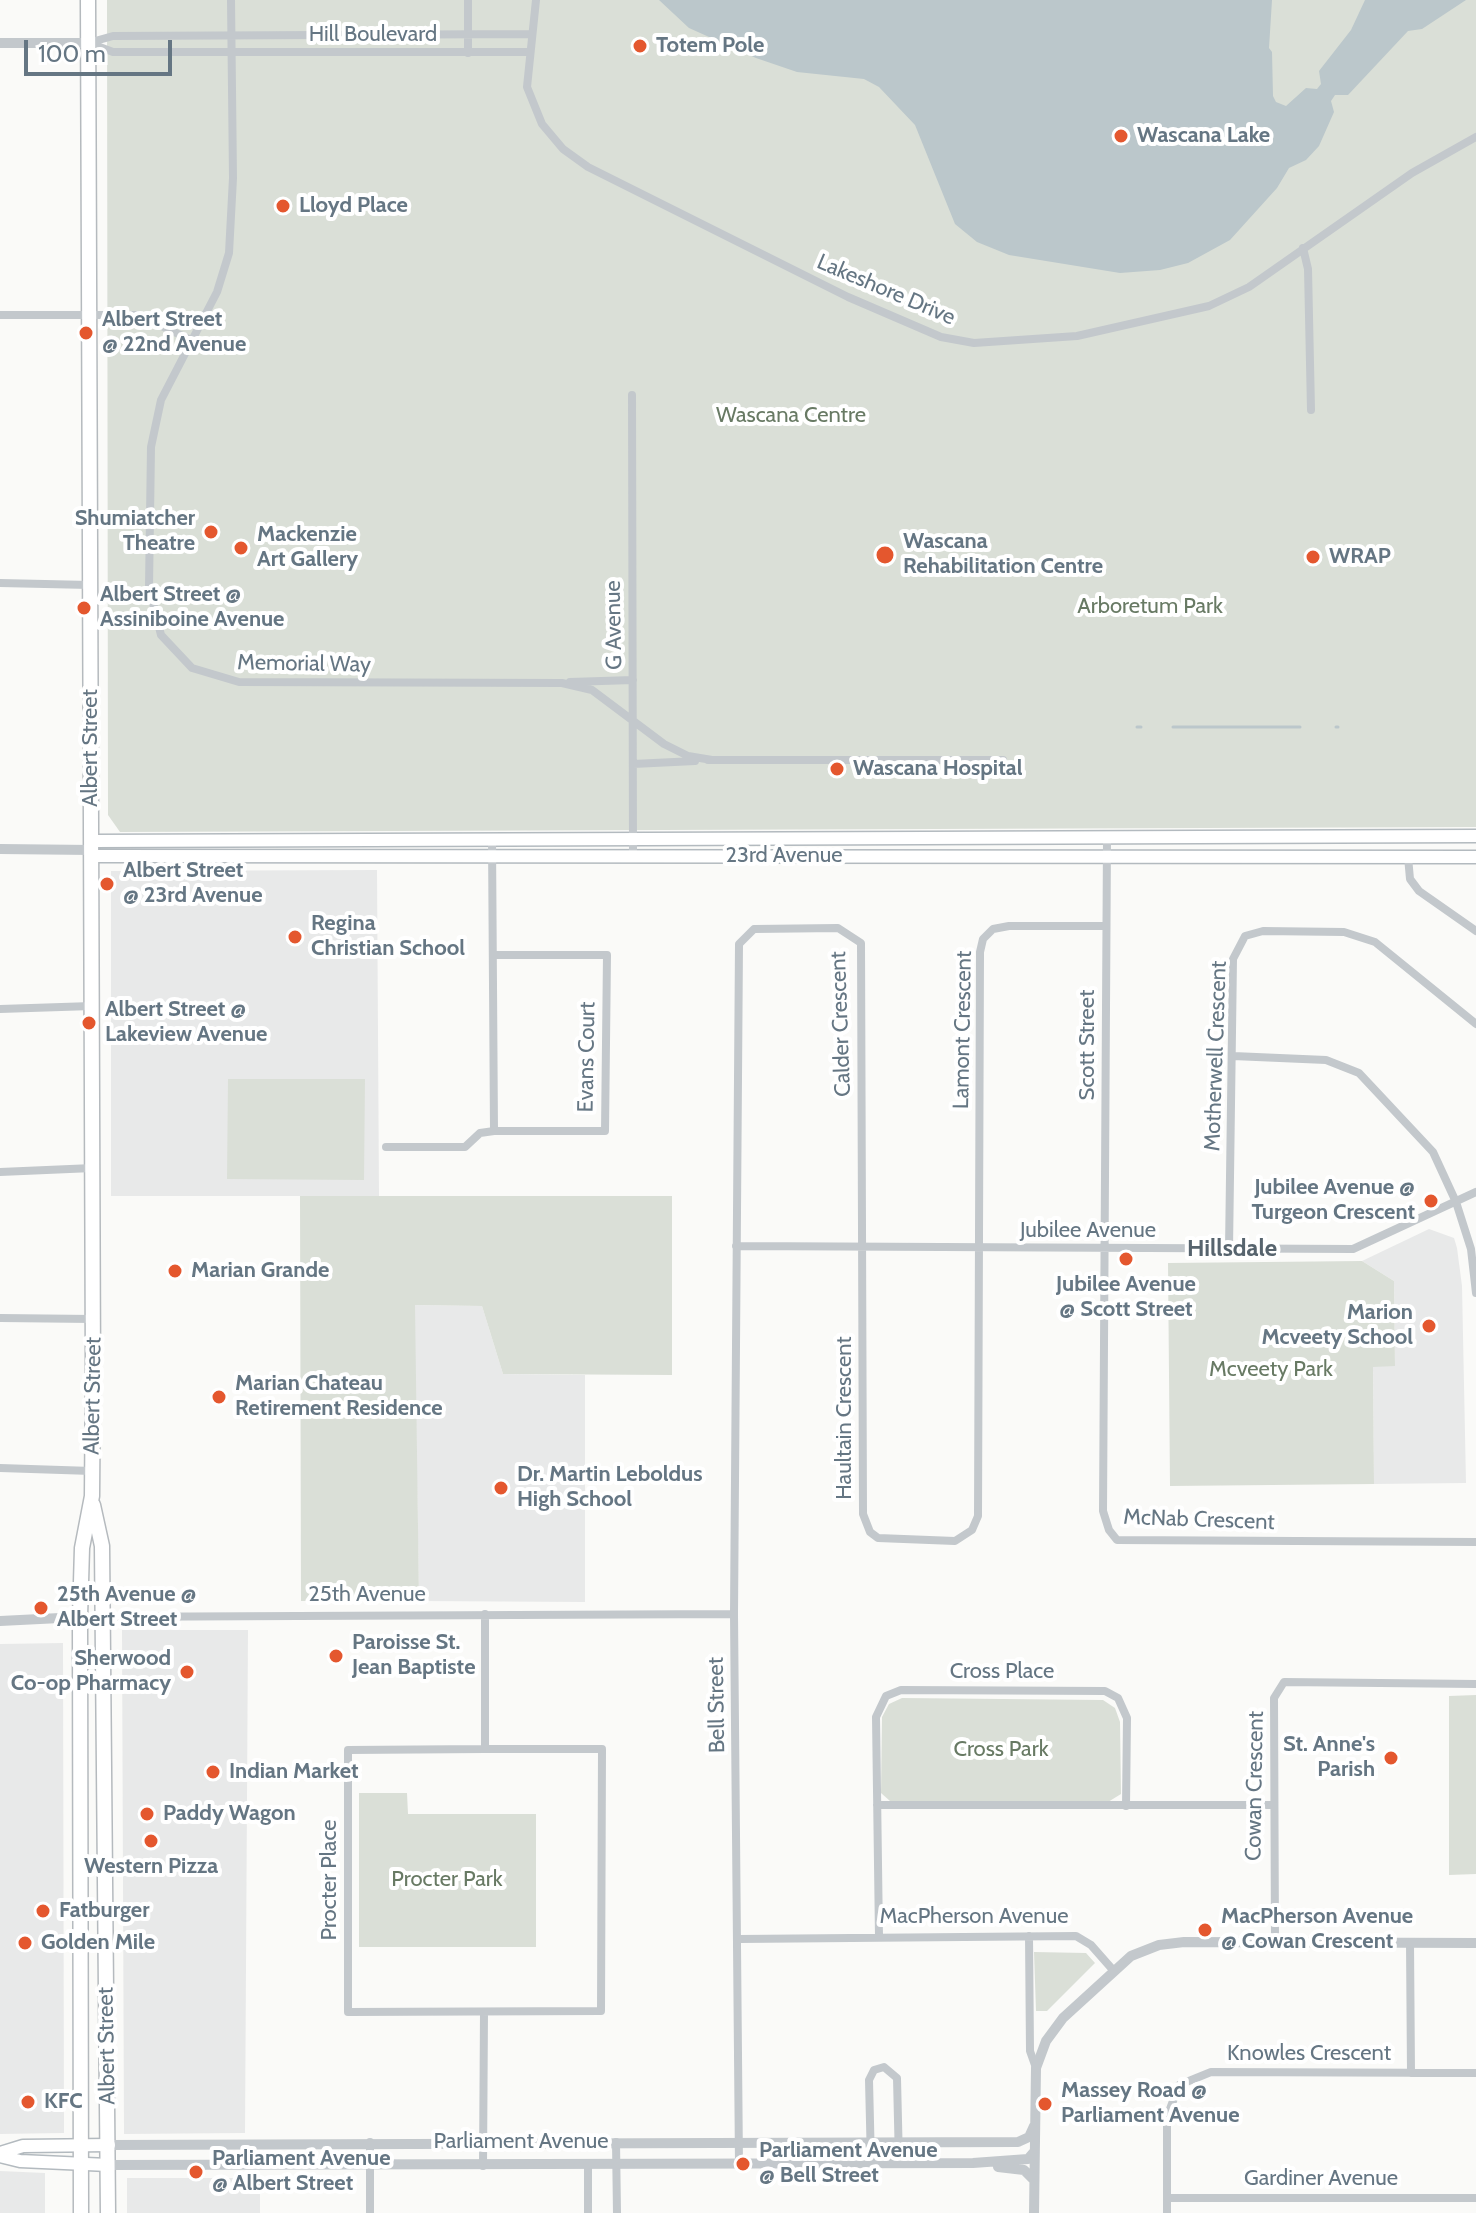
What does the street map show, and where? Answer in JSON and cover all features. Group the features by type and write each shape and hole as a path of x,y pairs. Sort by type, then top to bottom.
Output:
{"main road":[{"name":"Albert Street","path":"81,2213 80,1617 82,1548 92,1496 93,1319 88,0"},
{"name":"23rd Avenue","path":"92,849 492,840 1107,840 1476,836"},
{"name":"23rd Avenue","path":"92,849 492,856 1476,857"},
{"name":"Albert Street","path":"92,1496 102,1546 100,1617 108,2213"},
{"name":"Parliament Avenue","path":"0,2155 23,2146 109,2145"},
{"name":"Parliament Avenue","path":"0,2155 81,2166 108,2165"}],"street":[{"name":"Memorial Way","path":"231,0 229,253 217,292 161,400 151,447 150,598 161,635 180,659 206,675 239,682 562,683 592,690 664,744 688,756 712,760"},
{"path":"468,0 468,53"},
{"name":"Lakeshore Drive","path":"536,0 528,52 527,87 533,109 563,149 588,167 848,297 941,337 974,343 1077,336 1209,306 1249,287 1412,173 1476,137"},
{"name":"Hill Boulevard","path":"88,43 113,36 530,34"},
{"path":"0,43 88,43"},
{"name":"Hill Boulevard","path":"88,43 113,52 528,52"},
{"path":"1303,248 1308,269 1311,410"},
{"path":"0,315 138,315 191,340"},
{"name":"G Avenue","path":"632,395 633,856"},
{"path":"0,583 90,585"},
{"path":"562,683 633,680"},
{"name":"Memorial Way","path":"633,764 712,760 1003,760"},
{"path":"386,1147 465,1147 480,1133 494,1131 492,840"},
{"name":"Scott Street","path":"1106,1250 1107,840"},
{"name":"23rd Avenue","path":"0,849 92,849"},
{"path":"1408,857 1410,879 1419,891 1476,931"},
{"name":"Lamont Crescent","path":"980,1249 980,952 983,939 993,929 1009,926 1106,926"},
{"name":"Calder Crescent","path":"736,1246 739,944 754,929 838,928 861,943 862,1249"},
{"name":"Motherwell Crescent","path":"1229,1249 1233,959 1245,936 1263,931 1344,932 1375,942 1476,1024"},
{"name":"Evans Court","path":"493,955 607,955 605,1131 494,1131"},
{"path":"0,1009 92,1006"},
{"path":"1233,1056 1326,1060 1359,1073 1433,1152 1456,1202 1471,1249 1476,1293"},
{"path":"0,1172 93,1168"},
{"name":"Jubilee Avenue","path":"736,1246 1353,1249 1476,1192"},
{"name":"Bell Street","path":"736,1246 734,1614 739,2164"},
{"name":"Haultain Crescent","path":"862,1249 865,1523 870,1532 889,1540 955,1541 972,1530 978,1516 980,1249"},
{"name":"McNab Crescent","path":"1106,1250 1103,1511 1117,1540 1476,1542"},
{"path":"0,1318 93,1319"},
{"path":"0,1468 92,1471"},
{"path":"485,1614 485,1749"},
{"name":"25th Avenue","path":"0,1621 80,1617 734,1614"},
{"name":"Cowan Crescent","path":"1275,1942 1272,1805 1274,1698 1284,1682 1476,1684"},
{"name":"Cross Place","path":"879,1937 876,1717 886,1696 901,1690 1105,1691 1118,1698 1127,1718 1126,1806"},
{"name":"Procter Place","path":"485,1749 602,1749 601,2011 348,2012 348,1750 485,1749"},
{"path":"877,1805 1272,1805"},
{"path":"1029,1936 1030,2051 1036,2068"},
{"name":"MacPherson Avenue","path":"739,1939 1076,1936 1091,1945 1113,1970"},
{"path":"1410,1943 1411,2073"},
{"path":"1034,2213 1036,2068 1046,2041 1063,2018 1131,1956 1159,1945 1476,1943"},
{"path":"483,2166 484,2012"},
{"path":"871,2164 869,2080 874,2070 884,2067 897,2078 899,2163"},
{"name":"Knowles Crescent","path":"1167,2213 1167,2117 1179,2085 1211,2072 1476,2073"},
{"path":"1018,2142 1029,2137 1034,2126"},
{"path":"370,2142 370,2213"},
{"path":"616,2142 617,2213"},
{"path":"1018,2142 1034,2151"},
{"name":"Parliament Avenue","path":"109,2145 1018,2142"},
{"name":"Parliament Avenue","path":"108,2165 973,2163 1024,2160 1031,2158 1034,2151"},
{"name":"Parliament Avenue","path":"973,2163 1024,2170 1034,2181"},
{"path":"588,2165 588,2213"},
{"name":"Gardiner Avenue","path":"1167,2198 1476,2198"}],"shaded area":[{"name":"Wascana Lake","path":"659,0 1272,0 1269,48 1272,52 1273,96 1276,102 1286,106 1306,88 1317,89 1321,84 1319,71 1351,30 1365,0 1466,0 1422,29 1408,31 1348,95 1335,95 1331,101 1334,112 1319,146 1306,160 1289,168 1277,188 1230,240 1188,263 1160,270 1120,273 1009,255 977,242 955,224 915,125 879,87 864,79 797,72 756,58 689,28"},
{"path":"377,870 379,1196 111,1196 111,871"},
{"name":"Marion Mcveety School","path":"1429,1229 1454,1238 1457,1248 1462,1286 1466,1483 1374,1484 1373,1366 1395,1365 1394,1281 1362,1261"},
{"name":"Dr. Martin Leboldus High School","path":"414,1305 482,1306 503,1374 585,1375 585,1602 419,1601"},
{"path":"122,1630 248,1630 245,2133 124,2134"},
{"path":"63,1643 64,2133 0,2134 0,1644"},
{"path":"0,2171 45,2173 45,2213 0,2213"},
{"path":"127,2178 260,2178 260,2213 127,2213"}],"green space":[{"name":"Wascana Centre","path":"107,0 1476,0 1476,827 120,832 108,815"},
{"path":"228,1079 365,1079 364,1180 227,1179"},
{"path":"300,1196 672,1196 672,1375 503,1374 482,1306 415,1305 419,1601 301,1601"},
{"name":"Mcveety Park","path":"1362,1261 1394,1281 1395,1366 1373,1367 1374,1484 1170,1486 1168,1263"},
{"path":"1476,1695 1476,1874 1449,1875 1449,1696"},
{"name":"Cross Park","path":"902,1698 1103,1700 1115,1708 1120,1722 1121,1794 1108,1802 890,1801 881,1793 882,1717 889,1704"},
{"name":"Procter Park","path":"359,1793 407,1793 408,1814 536,1814 536,1947 359,1947"},
{"path":"1034,1952 1086,1953 1095,1963 1047,2011 1036,2011"}],"waterway":[{"path":"1173,727 1300,727"}],"place":[{"name":"Totem Pole","path":"640,46"},
{"name":"Wascana Lake","path":"1121,136"},
{"name":"Lloyd Place","path":"283,206"},
{"name":"Albert Street @ 22nd Avenue","path":"86,333"},
{"name":"Shumiatcher Theatre","path":"211,532"},
{"name":"Mackenzie Art Gallery","path":"241,548"},
{"name":"Wascana Rehabilitation Centre","path":"885,555"},
{"name":"WRAP","path":"1313,557"},
{"name":"Albert Street @ Assiniboine Avenue","path":"84,608"},
{"name":"Wascana Hospital","path":"837,769"},
{"name":"Albert Street @ 23rd Avenue","path":"107,884"},
{"name":"Regina Christian School","path":"295,937"},
{"name":"Albert Street @ Lakeview Avenue","path":"89,1023"},
{"name":"Jubilee Avenue @ Turgeon Crescent","path":"1431,1201"},
{"name":"Jubilee Avenue @ Scott Street","path":"1126,1259"},
{"name":"Marian Grande","path":"175,1271"},
{"name":"Marion Mcveety School","path":"1429,1326"},
{"name":"Marian Chateau Retirement Residence","path":"219,1397"},
{"name":"Dr. Martin Leboldus High School","path":"501,1488"},
{"name":"25th Avenue @ Albert Street","path":"41,1608"},
{"name":"Paroisse St. Jean Baptiste","path":"336,1656"},
{"name":"Sherwood Co-op Pharmacy","path":"187,1672"},
{"name":"St. Anne's Parish","path":"1391,1758"},
{"name":"Indian Market","path":"213,1772"},
{"name":"Paddy Wagon","path":"147,1814"},
{"name":"Western Pizza","path":"151,1841"},
{"name":"Fatburger","path":"43,1911"},
{"name":"MacPherson Avenue @ Cowan Crescent","path":"1205,1930"},
{"name":"Golden Mile","path":"25,1943"},
{"name":"KFC","path":"28,2102"},
{"name":"Massey Road @ Parliament Avenue","path":"1045,2104"},
{"name":"Parliament Avenue @ Bell Street","path":"743,2164"},
{"name":"Parliament Avenue @ Albert Street","path":"196,2172"}],"district":[{"name":"Hillsdale","path":"1232,1249"}],"park label":[{"name":"Arboretum Park","path":"1150,607"}]}
